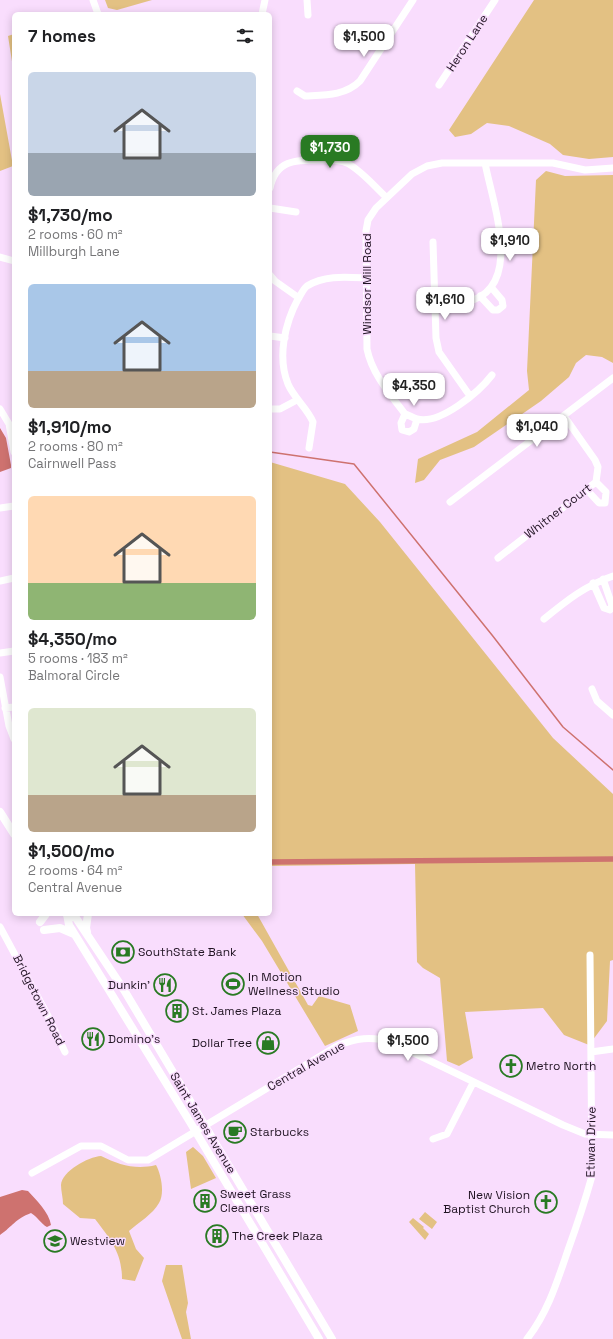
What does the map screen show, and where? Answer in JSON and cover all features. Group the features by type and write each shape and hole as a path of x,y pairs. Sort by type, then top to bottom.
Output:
{"main road":[{"path":"0,812 12,831"},
{"path":"40,922 44,916"},
{"name":"Saint James Avenue","path":"67,916 69,925 195,1131 319,1339"},
{"name":"Saint James Avenue","path":"72,916 76,918 88,935 205,1125 332,1339"},
{"path":"88,916 86,928 88,935"},
{"path":"44,930 60,928 75,935"}],"street":[{"path":"93,0 97,12"},
{"path":"262,12 265,0"},
{"path":"308,0 308,15"},
{"path":"297,91 304,96 342,93 352,89 360,82 413,0"},
{"name":"Heron Lane","path":"439,86 495,0"},
{"path":"272,179 278,170 288,162 300,160 332,160 346,162 357,170 386,197"},
{"name":"Windsor Mill Road","path":"406,414 370,364 367,349 366,231 368,220 386,197 412,174 427,166 442,163 553,163 584,170 613,168"},
{"path":"435,303 466,302 480,296 498,277 501,265 498,219 492,202 485,163"},
{"path":"272,208 296,212"},
{"path":"434,242 436,338 439,352 470,396"},
{"path":"0,257 12,260"},
{"path":"272,277 299,298"},
{"path":"309,448 313,422 297,400 288,384 284,372 285,338 290,315 305,287 318,280 337,277 366,278"},
{"path":"480,296 493,310 498,310 503,306 502,300 490,287"},
{"path":"272,336 285,338"},
{"path":"417,419 414,429 409,432 402,430 401,423 406,414 417,419 431,419 442,415 482,389 492,375"},
{"path":"450,502 613,378"},
{"path":"272,409 280,409 297,400"},
{"path":"0,409 12,423"},
{"name":"Whitner Court","path":"498,558 596,482 598,467 595,460 564,416"},
{"path":"587,490 599,503 605,503 606,492 596,482"},
{"path":"0,508 12,506"},
{"path":"544,619 571,597 603,579 613,576"},
{"path":"0,581 12,578"},
{"path":"593,584 604,608 610,610 612,605 603,579"},
{"path":"0,654 12,651"},
{"path":"0,677 8,726 12,735"},
{"path":"592,689 597,701 613,715"},
{"path":"6,708 12,707"},
{"name":"Bridgetown Road","path":"0,927 48,1016 65,1052"},
{"name":"Etiwan Drive","path":"527,1339 543,1317 554,1294 586,1200 592,1176 590,955"},
{"name":"Central Avenue","path":"32,1173 81,1146 102,1146 128,1160 148,1160 337,1046 363,1038 379,1038 391,1042 473,1083 585,1134 613,1134"},
{"path":"591,1052 613,1049"},
{"path":"433,1139 446,1134 473,1083"}],"shaded area":[{"path":"105,0 152,0 117,10 108,8"},
{"path":"534,0 613,0 613,157 589,159 563,155 550,144 509,126 487,123 471,134 455,137 449,130"},
{"path":"12,35 12,61 8,36"},
{"path":"0,94 12,166 0,171"},
{"path":"546,171 565,176 613,175 613,363 602,357 586,355 576,363 569,377 541,401 474,447 440,460 424,480 415,483 418,459 477,432 529,390 527,371 536,180"},
{"path":"0,428 6,438 11,468 0,472"},
{"path":"272,463 345,484 380,522 553,738 613,794 613,960 610,961 607,1021 589,1045 564,1035 543,1008 465,1012 473,1058 459,1066 447,1061 440,978 423,968 417,962 415,864 272,866"},
{"path":"243,916 258,916 308,1005 312,1006 319,996 350,1005 358,1031 325,1046 262,941"},
{"path":"193,1147 203,1156 216,1178 191,1189 186,1152"},
{"path":"101,1156 128,1166 142,1167 156,1165 162,1184 162,1194 159,1203 149,1215 129,1231 136,1249 144,1258 135,1281 122,1279 120,1261 114,1246 95,1219 80,1218 63,1204 61,1185 62,1180 76,1166 89,1159"},
{"path":"22,1190 28,1191 38,1202 48,1215 51,1225 47,1227 31,1213 18,1220 0,1235 0,1197"},
{"path":"425,1212 437,1222 432,1229 419,1219"},
{"path":"413,1218 424,1227 423,1228 429,1234 425,1240 409,1222"},
{"path":"166,1265 182,1265 188,1303 186,1312 191,1339 182,1339 162,1281"}],"waterway":[{"path":"272,452 354,464 492,635 563,727 613,770"},
{"path":"272,862 613,859"}],"place":[{"name":"SouthState Bank","path":"123,952"},
{"name":"In Motion Wellness Studio","path":"233,984"},
{"name":"Dunkin'","path":"165,985"},
{"name":"St. James Plaza","path":"177,1011"},
{"name":"Domino's","path":"93,1039"},
{"name":"Dollar Tree","path":"268,1043"},
{"name":"Metro North","path":"511,1066"},
{"name":"Starbucks","path":"235,1132"},
{"name":"Sweet Grass Cleaners","path":"205,1201"},
{"name":"New Vision Baptist Church","path":"546,1202"},
{"name":"The Creek Plaza","path":"217,1236"},
{"name":"Westview","path":"55,1241"}]}
